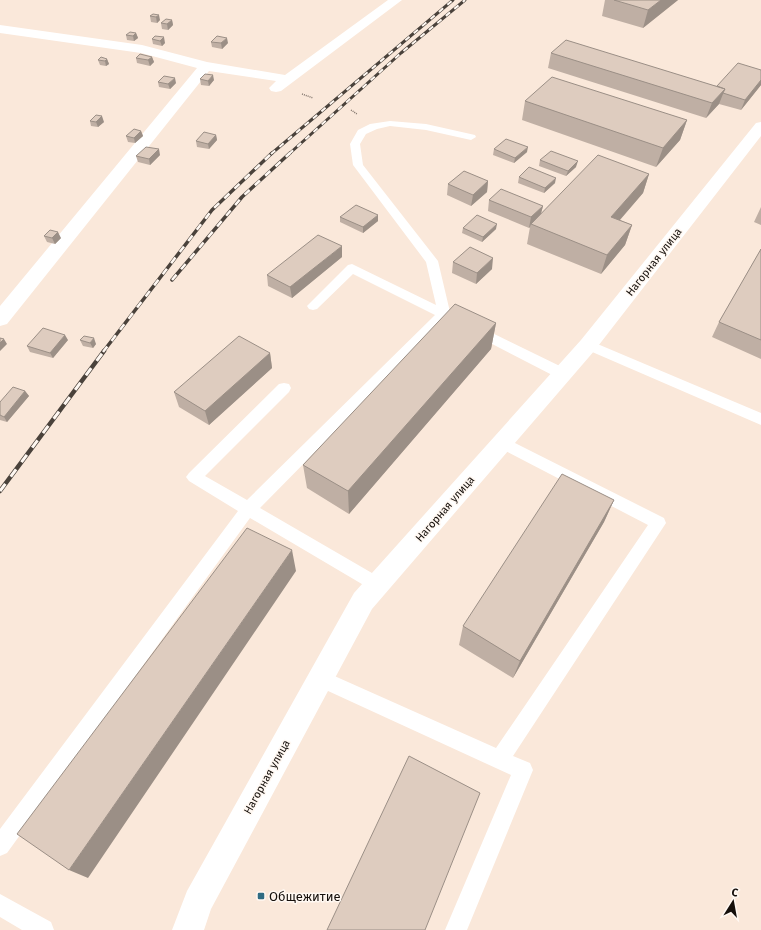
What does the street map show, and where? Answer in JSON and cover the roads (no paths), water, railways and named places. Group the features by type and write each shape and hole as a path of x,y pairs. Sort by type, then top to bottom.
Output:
{"street":[{"path":"275,88 396,0"},
{"path":"0,29 142,49 206,66 287,80"},
{"path":"0,319 206,66"},
{"name":"Нагорная улица","path":"188,930 198,902 363,602 588,345 761,126"}],"lane":[{"path":"456,320 432,261 358,166 355,154 355,144 363,132 370,128 380,125 395,124 426,127 471,137"},
{"path":"313,306 352,268 563,374"},
{"path":"0,846 248,509 456,320"},
{"path":"588,345 761,419"},
{"path":"284,388 194,477 378,585"},
{"path":"500,759 658,523 503,442"},
{"path":"321,679 523,770 456,930"},
{"path":"0,905 43,930"}],"railway":[{"path":"271,154 453,0"},
{"path":"289,154 401,53 465,0"},
{"path":"103,352 212,210 272,153"},
{"path":"172,280 242,197 290,153"},
{"path":"0,491 104,351"}],"place":[{"name":"Общежитие","path":"261,896"}]}
